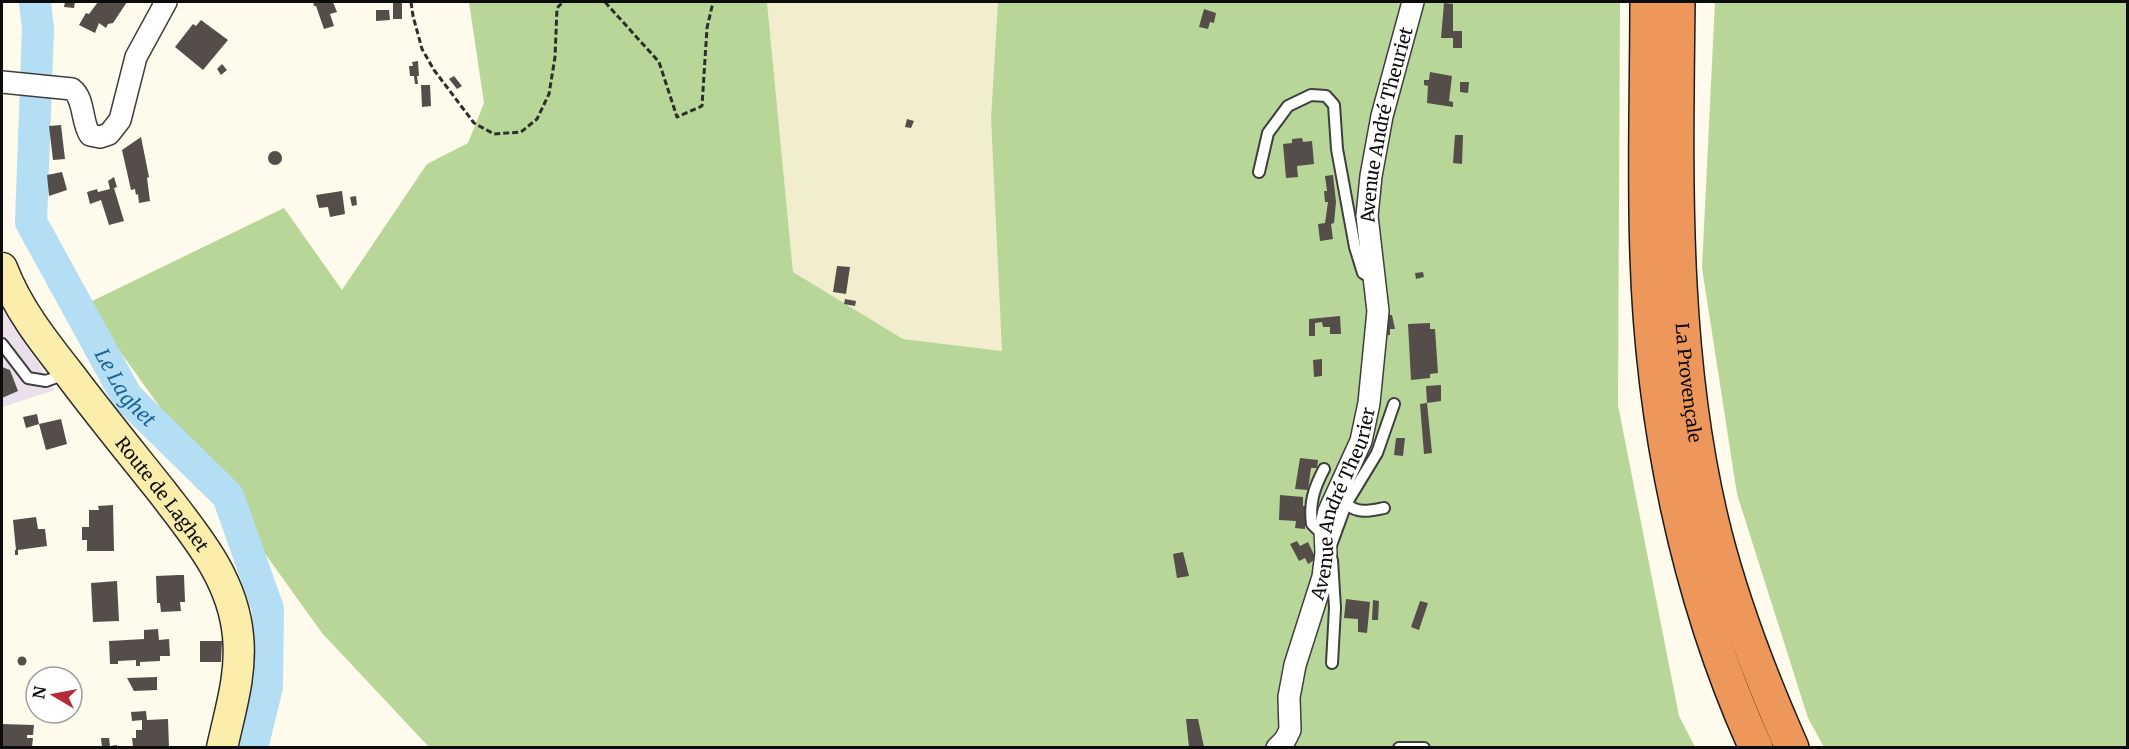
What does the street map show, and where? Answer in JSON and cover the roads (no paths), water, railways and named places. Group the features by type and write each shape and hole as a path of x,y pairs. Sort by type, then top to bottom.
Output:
{"highway":[{"name":"La Provençale","path":"1647,2 1647,256 1655,368 1677,509 1710,628 1756,747"},
{"name":"La Provençale","path":"1678,2 1679,276 1687,372 1698,450 1715,533 1738,616 1762,680 1792,747"}],"main road":[{"name":"Route de Laghet","path":"2,268 14,295 32,325 210,556 227,590 238,635 238,656 237,680 222,747"}],"street":[{"path":"3,82 72,89 80,100 85,127 90,135 100,137 109,134 120,120 136,57 166,2"},
{"name":"Avenue André Theuriet","path":"1370,250 1367,216 1371,176 1382,116 1413,2"},
{"name":"Avenue André Theurier","path":"1283,745 1290,729 1289,697 1295,665 1323,577 1326,553 1325,530 1329,511 1361,441 1369,403 1378,311 1376,280 1370,250"}],"lane":[{"path":"1259,172 1268,133 1288,106 1311,95 1326,96 1334,105 1337,149 1355,247 1363,273 1376,280"},
{"path":"2,344 28,378 46,381 68,374"},
{"path":"1332,663 1335,608 1334,571 1332,559 1326,553 1333,543 1346,504 1377,453 1394,404"},
{"path":"1324,469 1313,491 1310,510 1312,524 1317,529 1325,530"},
{"path":"1346,504 1353,510 1365,512 1384,508"},
{"path":"1399,747 1424,747"}],"waterway":[{"name":"Le Laghet","path":"35,2 38,29 31,222 127,397 228,496 268,609 267,687 252,748"}]}
